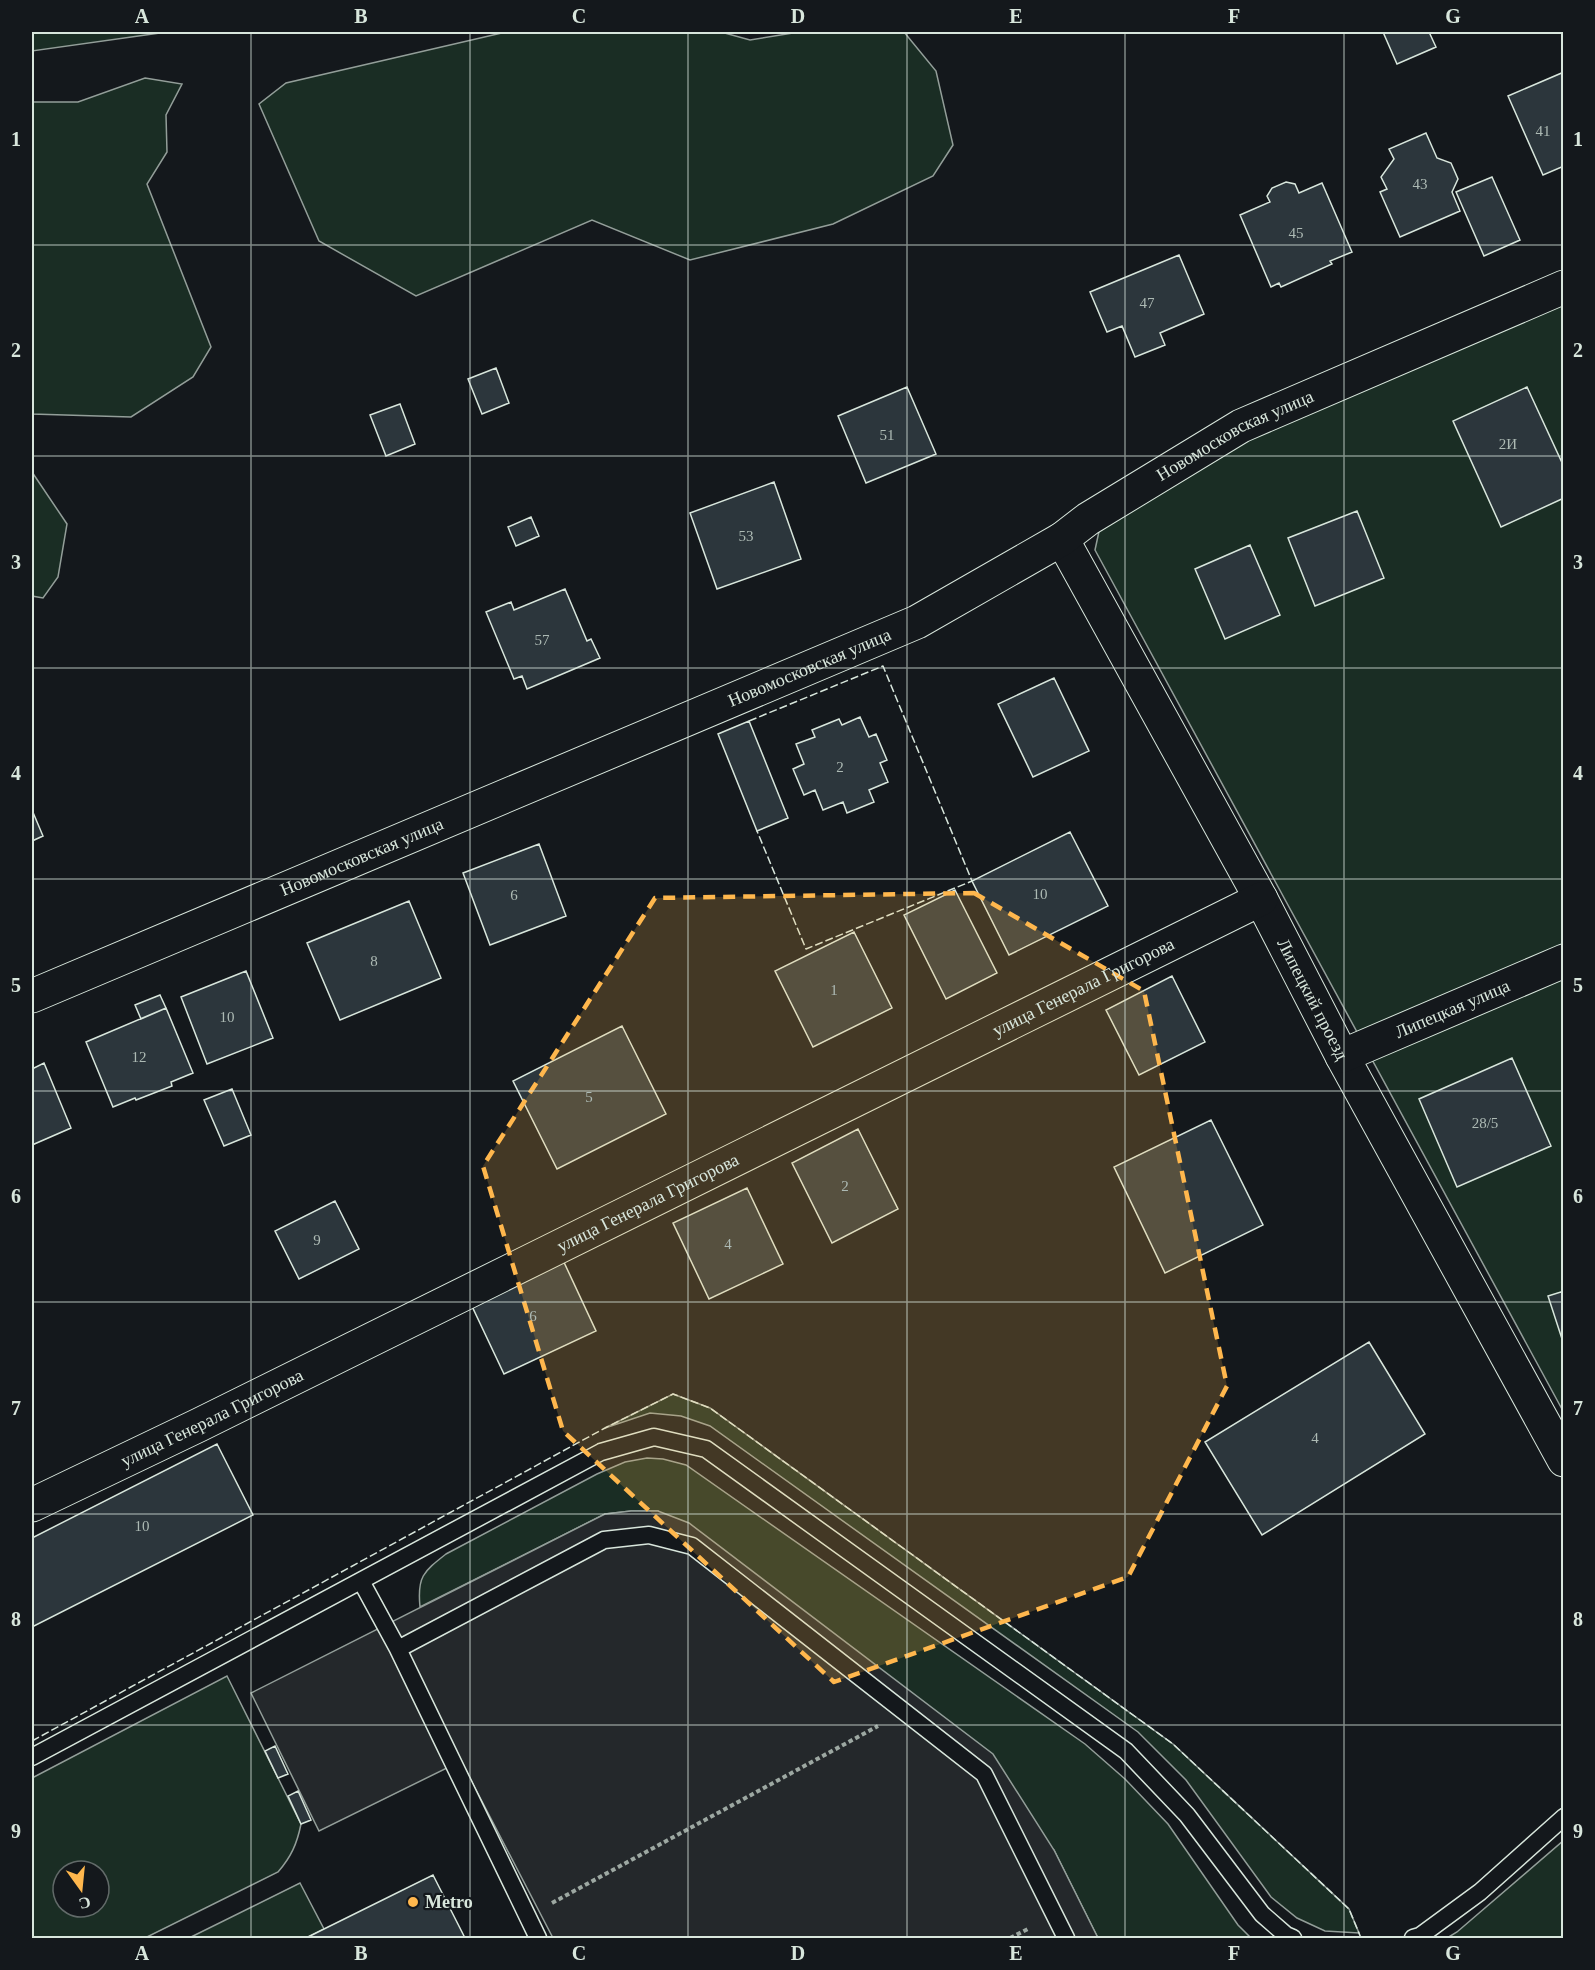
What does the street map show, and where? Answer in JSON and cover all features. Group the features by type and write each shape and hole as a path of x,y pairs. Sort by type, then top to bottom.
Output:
{"street":[{"name":"Новомосковская улица","path":"32,996 916,622 1062,539 1088,519 1240,426 1563,287"},
{"name":"Липецкий проезд","path":"1062,539 1261,899 1342,1056 1563,1460"},
{"name":"улица Генерала Григорова","path":"32,1505 199,1425 1261,899"},
{"name":"Липецкая улица","path":"1342,1056 1563,961"}],"lane":[{"path":"32,1757 602,1452 654,1437 706,1449 1126,1751 1187,1815 1262,1914 1286,1935 1293,1938"},
{"path":"398,1649 604,1540 649,1535 692,1545 984,1774 1066,1938"},
{"path":"362,1581 398,1649 538,1938"},
{"path":"1413,1938 1420,1936 1480,1892 1563,1817"}],"path":[{"path":"528,1916 905,1712"}],"highlighted area":[{"path":"974,893 1144,991 1227,1386 1128,1577 834,1682 563,1431 483,1166 655,898"}],"green space":[{"path":"32,32 167,32 32,51"},
{"path":"506,32 721,32 750,40 799,32 904,32 936,71 953,145 933,176 833,224 690,260 592,220 416,296 319,241 259,104 286,83"},
{"path":"145,78 182,84 166,115 167,152 147,184 211,347 193,377 131,417 32,414 32,102 78,102"},
{"path":"1563,299 1563,1411 1095,550 1101,522 1130,491"},
{"path":"32,472 67,524 58,577 43,598 32,596"},
{"path":"673,1394 710,1408 1173,1744 1349,1909 1359,1933 1325,1931 1297,1918 1271,1897 1186,1780 1138,1732 710,1426 681,1416 650,1413 605,1428"},
{"path":"647,1458 663,1459 686,1465 1085,1744 1125,1779 1168,1824 1238,1925 1251,1938 1098,1938 1054,1850 658,1511 605,1514 420,1607 423,1576 446,1554 597,1474 625,1462"},
{"path":"227,1676 301,1824 298,1838 287,1861 278,1872 145,1938 32,1938 32,1778"},
{"path":"1563,1841 1563,1938 1447,1938 1457,1932"},
{"path":"300,1883 324,1929 306,1938 189,1938"}],"shaded area":[{"path":"658,1511 689,1523 993,1754 1054,1850 1098,1938 553,1938 461,1761 319,1831 251,1693 605,1514"}],"building":[{"path":"1383,32 1429,32 1436,47 1397,64"},
{"path":"1564,72 1564,166 1543,175 1508,96"},
{"path":"1426,133 1437,158 1451,163 1458,179 1452,192 1460,211 1400,237 1380,192 1387,189 1381,177 1394,159 1389,149"},
{"path":"1492,177 1520,240 1484,256 1456,192"},
{"path":"1286,182 1295,184 1299,193 1322,183 1352,252 1330,261 1332,264 1281,287 1279,283 1271,287 1240,215 1270,202 1267,196 1272,188"},
{"path":"1179,255 1204,314 1160,333 1165,345 1135,357 1122,326 1107,332 1090,292"},
{"path":"496,368 509,403 482,414 468,379"},
{"path":"907,387 936,454 866,483 838,416"},
{"path":"1527,387 1564,467 1564,498 1501,527 1453,421"},
{"path":"400,404 415,444 386,456 370,415"},
{"path":"774,482 801,559 717,589 690,513"},
{"path":"1357,511 1384,578 1315,606 1288,538"},
{"path":"531,517 539,536 516,546 508,527"},
{"path":"1250,545 1280,615 1225,639 1195,569"},
{"path":"565,589 587,641 591,639 600,658 527,689 522,676 514,679 486,612 511,602 514,610"},
{"path":"1054,678 1089,751 1033,777 998,704"},
{"path":"860,717 869,737 876,734 887,760 880,763 888,782 869,790 874,802 847,813 843,802 823,810 815,790 804,795 793,769 804,764 796,744 815,737 812,730 839,719 842,725"},
{"path":"749,721 788,818 757,831 718,734"},
{"path":"32,810 43,836 32,841"},
{"path":"1070,832 1108,906 1009,955 972,881"},
{"path":"539,844 566,916 490,945 463,873"},
{"path":"955,890 997,973 946,999 904,915"},
{"path":"409,901 441,978 340,1020 307,943"},
{"path":"854,932 892,1008 813,1047 775,971"},
{"path":"246,971 273,1038 207,1064 181,997"},
{"path":"1172,976 1205,1042 1139,1075 1106,1010"},
{"path":"160,995 166,1008 141,1019 135,1005"},
{"path":"166,1008 193,1073 171,1082 172,1086 113,1107 86,1042"},
{"path":"622,1026 666,1114 557,1169 513,1081"},
{"path":"1512,1058 1551,1146 1457,1187 1419,1099"},
{"path":"44,1063 71,1128 32,1145 32,1069"},
{"path":"232,1089 251,1135 224,1146 204,1100"},
{"path":"1211,1120 1263,1225 1165,1273 1114,1167"},
{"path":"858,1129 898,1209 832,1243 792,1163"},
{"path":"747,1188 783,1264 709,1299 673,1223"},
{"path":"335,1201 359,1249 299,1279 275,1231"},
{"path":"562,1258 596,1331 504,1374 470,1302"},
{"path":"1564,1291 1564,1345 1548,1296"},
{"path":"1369,1342 1425,1434 1262,1535 1205,1442"},
{"path":"217,1444 253,1515 32,1627 32,1538"},
{"path":"275,1746 288,1774 278,1778 265,1751"},
{"path":"298,1791 311,1820 301,1824 288,1796"},
{"name":"Metro","path":"433,1875 465,1938 306,1938 324,1929"}],"fence":[{"path":"749,721 883,666 972,881 806,949 757,831"},
{"path":"32,1741 605,1428 673,1394 710,1408 1173,1744 1349,1909 1361,1938"}],"place":[{"name":"Metro","path":"413,1902"}]}
